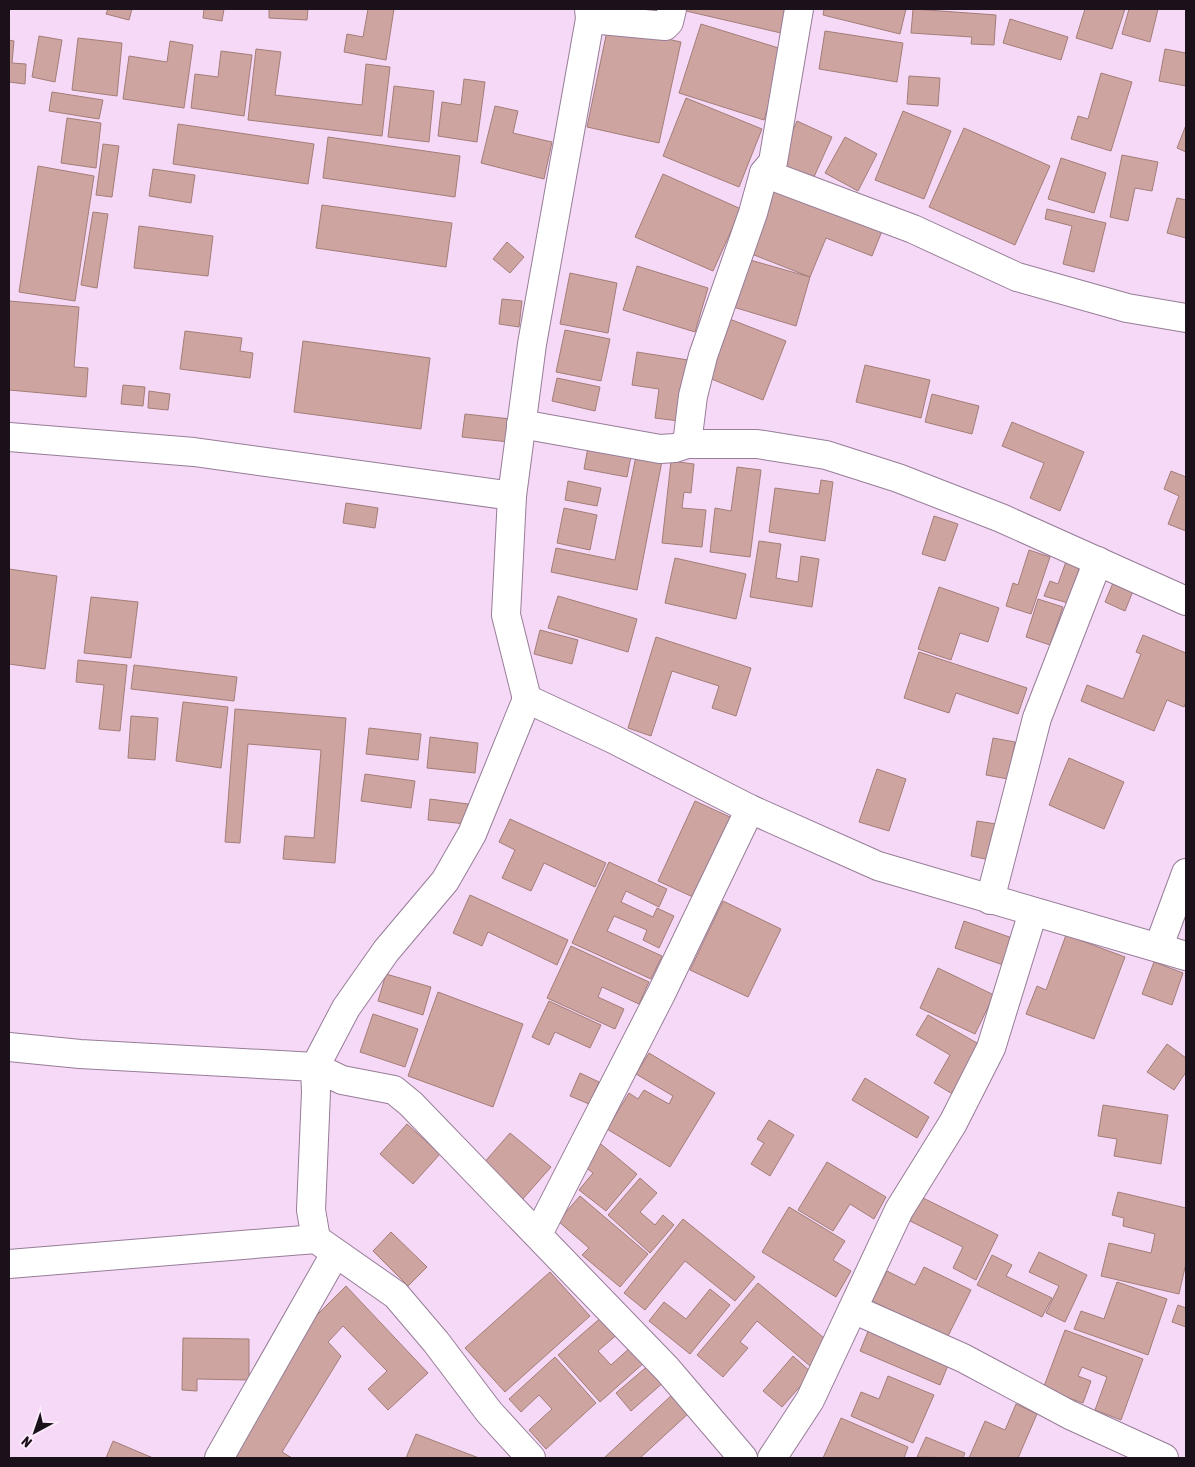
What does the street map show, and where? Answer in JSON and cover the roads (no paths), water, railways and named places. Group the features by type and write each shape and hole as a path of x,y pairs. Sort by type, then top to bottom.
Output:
{"street":[{"path":"531,1458 489,1412 396,1295 325,1246 311,1210 316,1092 315,1067 346,1008 386,951 445,881 472,834 527,699 506,615 512,496 532,344 589,14 665,26 669,22 672,9"},
{"path":"687,444 693,396 703,356 753,213 764,173 772,162 799,9"},
{"path":"764,173 913,229 1017,277 1127,308 1186,318"},
{"path":"522,424 660,449 675,448 687,444 757,444 826,454 868,467 957,500 1043,536 1186,601"},
{"path":"9,437 194,452 512,496"},
{"path":"990,900 1037,718 1098,561"},
{"path":"527,699 614,739 750,808 878,866 990,900 1159,946 1186,956"},
{"path":"538,1234 661,994 750,808"},
{"path":"1159,946 1186,873"},
{"path":"772,1458 810,1400 899,1210 953,1123 991,1048 1033,912"},
{"path":"9,1047 80,1054 315,1067 342,1080 394,1090 418,1111 668,1370 743,1458"},
{"path":"9,1264 325,1246"},
{"path":"219,1458 325,1246"},
{"path":"852,1309 963,1358 1070,1415 1161,1458"}]}
